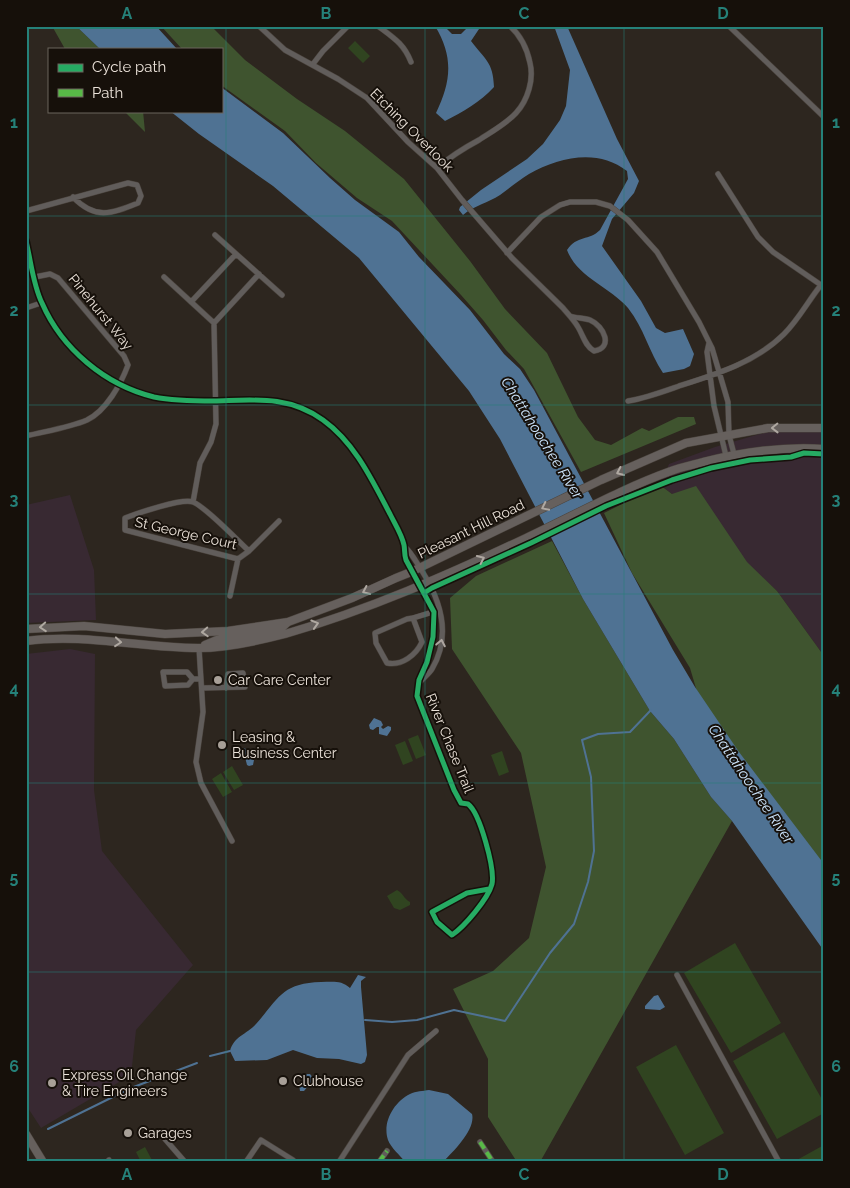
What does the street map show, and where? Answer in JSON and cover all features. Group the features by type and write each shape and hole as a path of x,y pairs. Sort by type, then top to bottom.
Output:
{"highway":[{"name":"Pleasant Hill Road","path":"26,629 84,626 165,634 228,631 288,622 352,598 420,568 601,480 686,443 768,428 824,428"},
{"name":"Pleasant Hill Road","path":"26,641 61,638 199,648 239,643 282,634 360,610 420,586 529,537 603,499 673,470 730,455 797,447 824,449"},
{"path":"199,648 217,640 279,630 288,622"},
{"path":"26,1134 43,1162"}],"street":[{"path":"313,64 348,26"},
{"path":"378,26 400,43 406,50 411,62"},
{"path":"437,168 455,154 502,125 517,113 525,99 532,70 526,46 510,26"},
{"path":"729,26 824,117"},
{"name":"Etching Overlook","path":"262,28 285,50 313,64 367,98 408,142 437,168 507,253 570,316 578,326 589,349 594,351 602,348 606,343 606,336 602,328 590,320 570,316"},
{"path":"628,401 710,376 759,355 773,345 798,318 821,285 773,252 758,237 718,174"},
{"path":"26,211 73,197 128,183 137,185 141,196 138,203 121,210 99,213 91,212 73,197"},
{"path":"507,253 541,217 560,205 570,202 596,202 610,206 622,215 656,252 699,322 709,342 728,402 726,436"},
{"path":"215,235 282,295"},
{"path":"26,241 41,303 58,332 76,354 104,376 133,391 155,397 186,401 250,398 287,403 306,410 322,420 346,440 356,453 382,499 404,546 403,554 411,572 434,612"},
{"path":"191,302 236,254"},
{"name":"Pinehurst Way","path":"26,436 87,420 101,410 119,384 128,365 124,356 58,278 50,274 35,277"},
{"path":"193,502 200,463 214,432 216,401 214,323 259,274"},
{"path":"164,277 214,323"},
{"path":"26,308 41,303"},
{"path":"709,342 707,352 715,414 726,436 730,455"},
{"name":"St George Court","path":"193,502 204,509 249,551 238,559 125,530 125,518 172,504 193,502"},
{"path":"249,551 279,521"},
{"name":"River Chase Trail","path":"404,546 410,551 429,582 441,609 442,644 432,669 418,684"},
{"path":"230,596 238,559"},
{"path":"413,618 422,642 419,649 410,657 394,664 387,664 376,643 375,633 407,619 441,609"},
{"name":"River Chase Trail","path":"434,612 433,637 428,662 418,684 417,696 454,790 461,803 473,807 486,838 492,883 489,889 482,903 461,929 452,935 437,922 432,912 467,893 489,889"},
{"path":"199,648 203,712 196,762 201,783 232,842"},
{"path":"193,679 188,685 165,686 163,672 187,672 193,679 201,679"},
{"path":"202,688 226,688 245,687 243,673 228,674 226,688"},
{"path":"677,975 779,1162"},
{"path":"339,1162 408,1055 436,1031"},
{"path":"165,1139 185,1162"},
{"path":"246,1162 261,1140 293,1160"},
{"path":"480,1142 494,1162"},
{"path":"379,1162 387,1151"}],"shaded area":[{"path":"777,429 824,432 824,656 777,591 660,485 669,464 715,447"},
{"path":"70,495 94,570 96,620 26,623 26,505"},
{"path":"70,649 95,654 94,790 102,851 193,965 136,1030 131,1075 41,1128 26,1105 26,654"}],"green space":[{"path":"52,26 76,26 99,48 64,48"},
{"path":"161,26 211,26 245,60 297,99 345,131 404,179 470,261 505,309 547,353 578,417 595,440 611,445 642,428 649,431 678,417 694,417 696,424 581,472 524,369 461,295 392,221 357,198 316,163 285,131 222,86 222,48 181,48"},
{"path":"355,41 370,56 363,63 348,48"},
{"path":"125,112 143,112 145,132"},
{"path":"660,485 672,494 696,486 747,562 777,591 824,656 824,878 706,722 690,668 632,573 604,513"},
{"path":"552,541 583,599 650,711 674,739 711,797 732,821 540,1162 517,1162 488,1117 488,1059 453,989 493,971 529,938 546,867 521,753 452,649 450,598 476,576"},
{"path":"418,735 426,755 416,759 408,739"},
{"path":"405,741 413,761 403,765 395,745"},
{"path":"502,751 509,772 499,776 491,755"},
{"path":"232,766 243,785 234,790 223,772"},
{"path":"221,773 232,792 223,797 212,779"},
{"path":"397,890 410,902 410,905 400,910 394,908 387,896"},
{"path":"735,943 781,1023 731,1053 684,973"},
{"path":"784,1032 824,1103 824,1113 777,1139 733,1061"},
{"path":"676,1045 724,1133 685,1155 636,1067"},
{"path":"824,1145 824,1162 795,1162 795,1161"},
{"path":"145,1147 153,1162 141,1162 136,1152"}],"water":[{"path":"76,26 156,26 176,48 99,48"},
{"path":"435,26 444,26 452,34 461,34 469,26 481,26 471,41 490,66 494,87 471,106 445,121 436,113 445,91 448,59 441,37"},
{"path":"554,26 567,26 617,139 639,181 634,193 612,219 602,246 641,301 656,328 665,333 683,329 694,354 690,366 684,369 663,373 628,308 578,268 567,250 575,242 592,236 600,230 628,179 627,171 604,159 591,157 553,163 529,174 500,195 463,215 459,210 460,207 481,190 527,159 543,144 560,120 566,106 570,70"},
{"name":"Chattahoochee River","path":"222,88 283,133 355,200 399,232 419,257 470,310 504,354 520,369 534,390 673,650 695,687 739,752 824,864 824,951 732,821 711,797 674,739 650,711 583,599 500,439 469,391 359,258 273,186 171,112 222,112"},
{"path":"374,718 381,721 383,729 388,726 391,727 387,736 379,734 379,727 373,730 370,729 369,725"},
{"path":"245,748 247,754 254,760 253,765 247,765 245,757 239,760 235,756 240,750"},
{"path":"358,975 366,977 361,981 367,1055 365,1062 361,1064 339,1059 317,1058 293,1050 267,1060 235,1061 230,1051 234,1042 252,1028 276,1000 289,989 298,985 321,982 337,982 350,988"},
{"path":"658,995 665,1007 660,1010 645,1009 645,1006 654,996"},
{"path":"310,1074 314,1079 304,1091 300,1091 299,1084 304,1081 304,1076"},
{"path":"429,1090 448,1094 472,1114 471,1126 463,1140 443,1162 405,1162 389,1143 387,1133 388,1120 394,1107 404,1098 415,1092"}],"waterway":[{"path":"365,1020 392,1022 417,1020 454,1010 505,1021 550,953 574,924 588,882 594,851 591,777 582,740 598,734 630,732 651,710"},
{"path":"210,1056 230,1051"},
{"path":"48,1129 131,1088 197,1063"}],"marked path":[{"path":"480,1142 493,1162"},
{"path":"379,1162 387,1151"}],"cycle path":[{"path":"26,241 36,289 51,320 73,350 102,374 119,384 154,397 192,401 257,400 297,406 323,420 354,451 398,530 403,541 406,560 434,612 433,637 427,662 419,680 417,696 454,790 461,803 468,804 473,809 482,829 489,854 492,884 481,905 463,926 452,935 437,922 432,912 467,893 489,889"},
{"path":"424,593 606,506 672,480 711,468 750,460 791,457 804,453 824,454"}],"place":[{"name":"Car Care Center","path":"218,680"},
{"name":"Leasing & Business Center","path":"222,745"},
{"name":"Clubhouse","path":"283,1081"},
{"name":"Express Oil Change & Tire Engineers","path":"52,1083"},
{"name":"Garages","path":"128,1133"}]}
